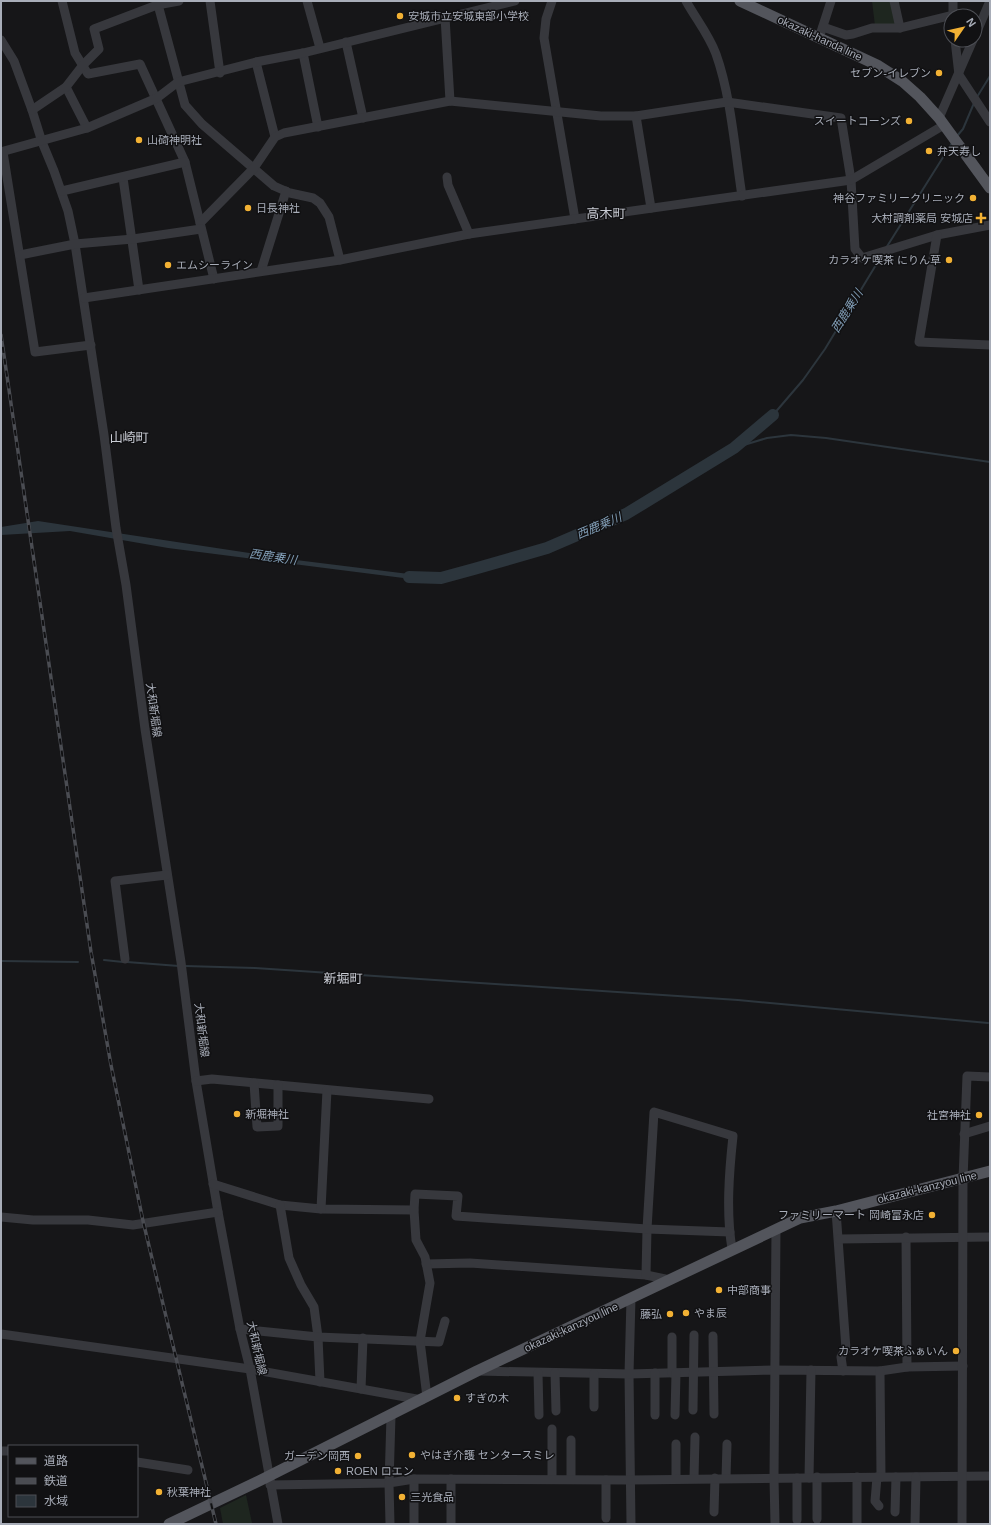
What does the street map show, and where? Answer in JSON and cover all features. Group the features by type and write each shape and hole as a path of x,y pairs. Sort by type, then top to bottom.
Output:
{"main road":[{"name":"okazaki-handa line","path":"740,1 755,4 821,32 902,81 920,97 941,122 990,188"},
{"name":"okazaki-kanzyou line","path":"169,1524 269,1480 477,1371 776,1228 800,1218 836,1211 990,1171"}],"street":[{"path":"62,1 75,53 88,74 140,64 157,98 185,162 214,279"},
{"path":"32,110 66,88 83,65 99,49 94,29 157,3 179,1"},
{"path":"210,1 220,72"},
{"path":"306,1 320,48"},
{"path":"91,345 35,352 2,152 42,142 87,128 157,98 178,82 256,62 303,53 445,17 493,3 515,1"},
{"path":"552,1 546,19 544,38 575,219"},
{"path":"686,1 706,33 716,54 724,80 742,196"},
{"path":"831,1 821,32 846,35 872,28 900,28 943,18"},
{"path":"894,1 900,28"},
{"path":"983,17 990,1"},
{"path":"157,3 185,105 202,124 274,186 286,191 313,198 320,203 329,217 340,260"},
{"path":"445,17 450,101"},
{"name":"大和新堀線","path":"1,40 14,61 42,142 62,191 75,244 91,345 116,528 126,585 145,729 196,1081 218,1212 240,1329 250,1369 278,1523"},
{"path":"346,42 363,118"},
{"path":"956,48 959,75 990,122"},
{"path":"84,298 340,260 469,234 851,180 941,122 970,48"},
{"path":"303,53 318,127"},
{"path":"256,62 275,137"},
{"path":"66,88 87,128"},
{"path":"20,255 75,244 133,239 201,226 254,168 275,137 284,133 450,101 558,113 601,116 636,116 727,102 841,118 851,180 855,249 862,258 937,235 990,225"},
{"path":"636,116 652,208"},
{"path":"62,191 123,178 185,162"},
{"path":"447,177 448,185 469,234"},
{"path":"123,178 133,239 139,290"},
{"path":"261,271 286,191"},
{"path":"937,235 919,342 990,345"},
{"path":"125,959 115,881 167,875"},
{"path":"962,1524 963,1179 967,1076 990,1077"},
{"path":"196,1081 212,1079 429,1099"},
{"path":"254,1083 257,1127 278,1126 278,1085"},
{"path":"321,1209 327,1090"},
{"path":"646,1275 647,1230 654,1112 733,1136 730,1172 730,1232 732,1249"},
{"path":"964,1134 990,1126"},
{"path":"213,1184 280,1205 321,1209 414,1210"},
{"path":"1,1334 250,1369 361,1389 425,1398 420,1340 430,1283 425,1257 416,1240 414,1210 415,1194 458,1196 456,1216 647,1230 730,1232"},
{"path":"280,1205 289,1258 301,1285 314,1308 318,1337 320,1382"},
{"path":"836,1211 846,1348 841,1357 843,1371"},
{"path":"1,1217 33,1220 88,1220 133,1225 218,1212"},
{"path":"775,1524 774,1370 776,1228"},
{"path":"906,1237 907,1367"},
{"path":"839,1239 990,1237"},
{"path":"426,1264 470,1263 646,1275 670,1280"},
{"path":"631,1298 629,1374 631,1524"},
{"path":"240,1329 318,1337 420,1340 439,1342 444,1321"},
{"path":"693,1410 694,1335"},
{"path":"713,1336 714,1414"},
{"path":"672,1337 675,1415"},
{"path":"361,1389 363,1338"},
{"path":"477,1371 629,1374 774,1370 880,1371 907,1367 963,1366"},
{"path":"811,1370 813,1477 817,1520"},
{"path":"879,1506 875,1501 879,1477 880,1371"},
{"path":"538,1372 539,1415"},
{"path":"555,1373 556,1411"},
{"path":"655,1373 655,1415"},
{"path":"594,1374 594,1407"},
{"path":"390,1524 389,1483 391,1416"},
{"path":"552,1429 552,1479"},
{"path":"694,1478 695,1437"},
{"path":"571,1440 571,1479"},
{"path":"676,1444 676,1478"},
{"path":"726,1478 727,1444"},
{"path":"138,1462 188,1470"},
{"path":"269,1480 389,1483 414,1479 630,1480 676,1478 990,1476"},
{"path":"857,1477 857,1523"},
{"path":"895,1512 896,1477"},
{"path":"915,1524 916,1477"},
{"path":"714,1512 715,1478"},
{"path":"797,1478 797,1520"},
{"path":"414,1479 414,1524"},
{"path":"451,1479 451,1524"},
{"path":"606,1480 606,1518"},
{"path":"268,1524 278,1523"}],"shaded area":[{"path":"872,1 891,1 896,25 875,26"},
{"path":"246,1495 252,1523 223,1524 220,1508"}],"water":[{"path":"38,521 296,560 425,576 427,581 168,548 70,531 1,535 1,527"}],"waterway":[{"name":"西鹿乗川","path":"977,97 990,76"},
{"name":"西鹿乗川","path":"957,136 963,129 974,103"},
{"name":"西鹿乗川","path":"886,248 952,143"},
{"name":"西鹿乗川","path":"773,415 803,380 825,349 882,255"},
{"name":"西鹿乗川","path":"409,577 441,578 547,548 626,514 734,448 773,415"},
{"path":"734,448 767,438 791,435 826,438 990,462"},
{"path":"104,960 123,962"},
{"path":"1,961 78,962"},
{"path":"127,962 179,966"},
{"path":"185,966 255,968 738,1000 988,1023"}],"railway":[{"path":"1,335 91,952 111,1065 143,1221 216,1524"}],"place":[{"name":"安城市立安城東部小学校","path":"400,16"},
{"name":"セブン-イレブン","path":"939,73"},
{"name":"スイートコーンズ","path":"909,121"},
{"name":"山碕神明社","path":"139,140"},
{"name":"弁天寿し","path":"929,151"},
{"name":"神谷ファミリークリニック","path":"973,198"},
{"name":"日長神社","path":"248,208"},
{"name":"大村調剤薬局 安城店","path":"981,218"},
{"name":"カラオケ喫茶 にりん草","path":"949,260"},
{"name":"エムシーライン","path":"168,265"},
{"name":"新堀神社","path":"237,1114"},
{"name":"社宮神社","path":"979,1115"},
{"name":"ファミリーマート 岡崎富永店","path":"932,1215"},
{"name":"中部商事","path":"719,1290"},
{"name":"やま辰","path":"686,1313"},
{"name":"藤弘","path":"670,1314"},
{"name":"カラオケ喫茶ふぁいん","path":"956,1351"},
{"name":"すぎの木","path":"457,1398"},
{"name":"やはぎ介護 センタースミレ","path":"412,1455"},
{"name":"ガーデン岡西","path":"358,1456"},
{"name":"ROEN ロエン","path":"338,1471"},
{"name":"秋葉神社","path":"159,1492"},
{"name":"三光食品","path":"402,1497"}],"district":[{"name":"高木町","path":"606,213"},
{"name":"山崎町","path":"129,437"},
{"name":"新堀町","path":"343,978"}]}
